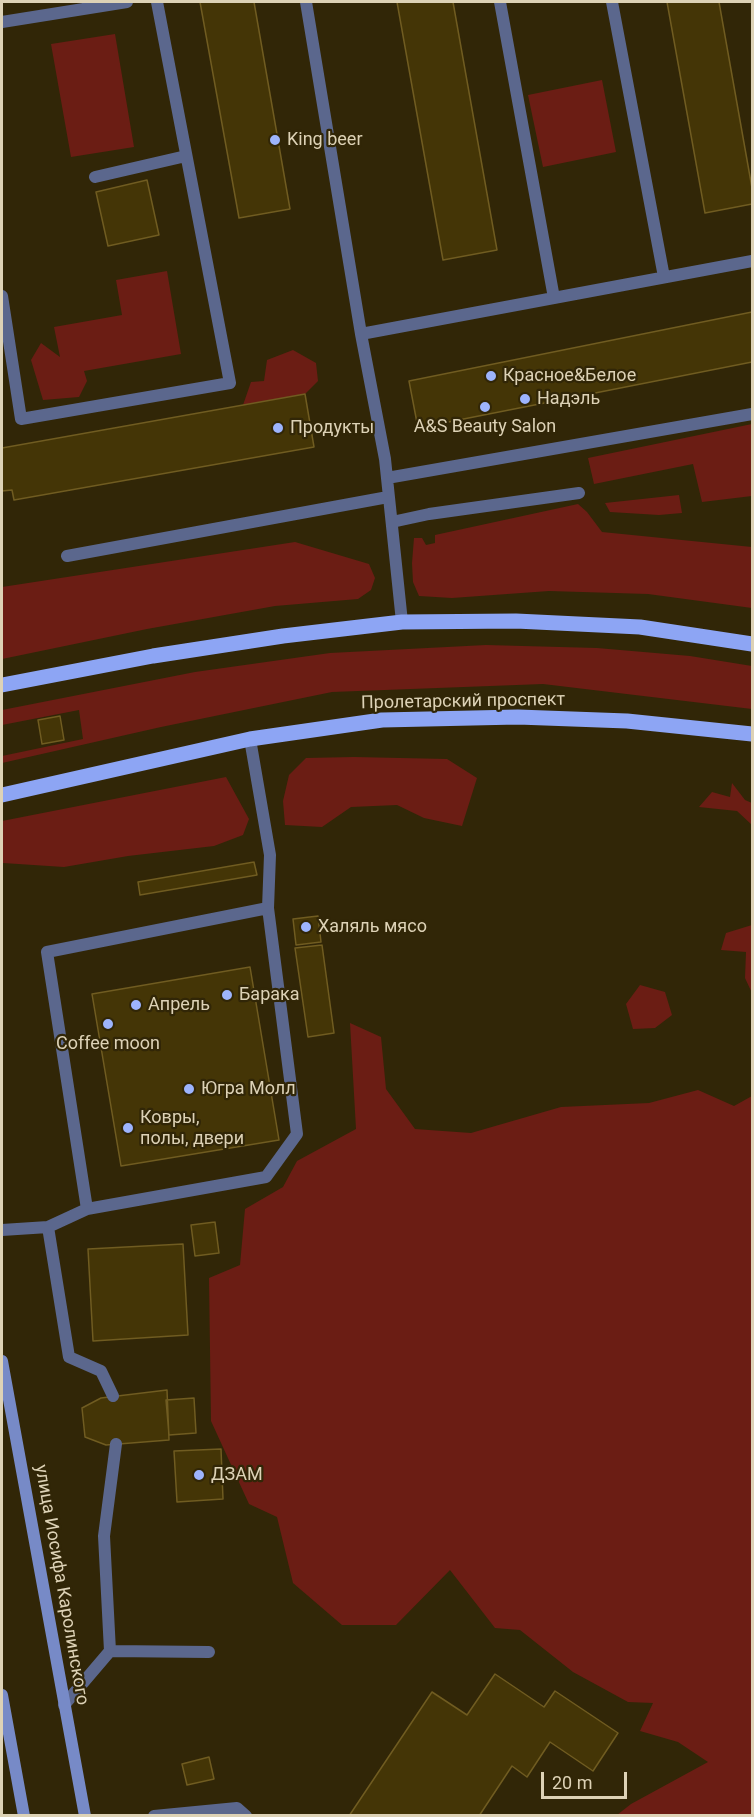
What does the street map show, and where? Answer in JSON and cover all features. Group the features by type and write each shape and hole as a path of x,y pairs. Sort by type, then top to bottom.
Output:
{"main road":[{"path":"2,685 153,656 283,636 402,622 516,621 640,627 753,644"},
{"name":"Пролетарский проспект","path":"2,795 250,739 382,720 518,717 627,721 753,734"},
{"name":"улица Иосифа Каролинского","path":"2,1360 85,1815"},
{"path":"2,1695 24,1815"}],"lane":[{"path":"2,22 127,2"},
{"path":"2,296 21,419 230,383 157,2"},
{"path":"306,2 387,478 402,622"},
{"path":"500,2 554,298"},
{"path":"612,2 664,278"},
{"path":"95,177 186,156"},
{"path":"361,334 753,261"},
{"path":"387,478 753,414"},
{"path":"392,522 429,514 579,493"},
{"path":"67,556 388,497"},
{"path":"2,1230 48,1227 87,1209 266,1177 297,1134 268,908 270,855 250,739"},
{"path":"87,1209 47,952 268,908"},
{"path":"48,1227 69,1357 101,1371 113,1396"},
{"path":"64,1705 110,1650 104,1536 116,1444"},
{"path":"110,1650 209,1652"},
{"path":"154,1815 237,1808 246,1815"}],"shaded area":[{"path":"115,34 134,147 71,157 51,44"},
{"path":"602,80 616,152 543,167 528,95"},
{"path":"167,271 181,354 84,371 87,381 79,397 43,400 31,360 41,343 60,357 54,327 122,315 116,280"},
{"path":"293,350 316,363 318,381 305,394 243,405 251,382 264,381 267,360"},
{"path":"752,424 752,496 702,502 693,464 594,484 588,458"},
{"path":"679,495 682,513 659,515 610,512 605,503"},
{"path":"578,504 602,532 752,547 752,608 648,594 549,591 452,598 419,596 413,582 414,538 422,538 426,545 435,543 435,535"},
{"path":"295,542 369,564 375,578 371,590 358,599 275,606 147,629 2,659 2,587"},
{"path":"486,645 597,648 690,656 752,666 752,709 543,684 332,692 2,763 2,756 83,739 79,710 2,725 2,710 195,672 330,653"},
{"path":"306,758 447,759 477,778 462,826 424,818 397,805 351,807 322,827 285,825 283,801 289,775"},
{"path":"226,777 249,819 243,835 214,846 128,856 64,867 3,863 2,821"},
{"path":"732,783 745,800 752,803 752,825 737,811 699,807 712,792 730,797"},
{"path":"752,925 752,993 745,978 746,952 721,950 726,933"},
{"path":"640,985 665,992 672,1015 655,1028 633,1029 626,1004"},
{"path":"350,1023 381,1037 386,1089 415,1129 471,1133 561,1107 649,1103 698,1090 734,1106 752,1096 752,1815 617,1815 631,1804 708,1762 678,1742 640,1731 653,1703 628,1702 573,1672 520,1630 495,1628 450,1570 396,1625 342,1625 293,1583 277,1517 249,1504 211,1421 209,1278 240,1265 245,1209 283,1187 297,1161 356,1129"}],"building":[{"path":"200,2 254,2 290,209 239,218"},
{"path":"397,2 453,2 497,250 443,260"},
{"path":"667,2 719,2 752,188 752,204 705,213"},
{"path":"147,180 159,235 108,246 96,192"},
{"path":"752,312 752,362 418,428 409,381"},
{"path":"305,394 314,447 14,500 12,490 2,491 2,448"},
{"path":"60,716 64,740 42,744 38,720"},
{"path":"254,862 257,875 140,895 138,882"},
{"path":"318,916 321,942 296,945 293,919"},
{"path":"322,945 334,1033 308,1037 295,948"},
{"name":"Югра Молл","path":"250,967 279,1140 121,1166 92,994"},
{"path":"215,1222 219,1253 195,1256 191,1225"},
{"path":"183,1244 188,1335 93,1341 88,1249"},
{"path":"167,1390 169,1440 106,1445 85,1437 82,1408 101,1398"},
{"path":"194,1398 196,1433 169,1435 166,1400"},
{"name":"ДЗАМ","path":"221,1449 223,1499 177,1502 174,1451"},
{"path":"495,1674 544,1707 555,1691 618,1733 593,1771 550,1742 527,1777 512,1766 479,1816 349,1816 432,1692 467,1715"},
{"path":"209,1757 214,1779 187,1785 182,1764"}],"place":[{"name":"King beer","path":"275,140"},
{"name":"Красное&Белое","path":"491,376"},
{"name":"Надэль","path":"525,399"},
{"name":"A&S Beauty Salon","path":"485,407"},
{"name":"Продукты","path":"278,428"},
{"name":"Халяль мясо","path":"306,927"},
{"name":"Барака","path":"227,995"},
{"name":"Апрель","path":"136,1005"},
{"name":"Coffee moon","path":"108,1024"},
{"name":"Югра Молл","path":"189,1089"},
{"name":"Ковры, полы, двери","path":"128,1128"},
{"name":"ДЗАМ","path":"199,1475"}]}
